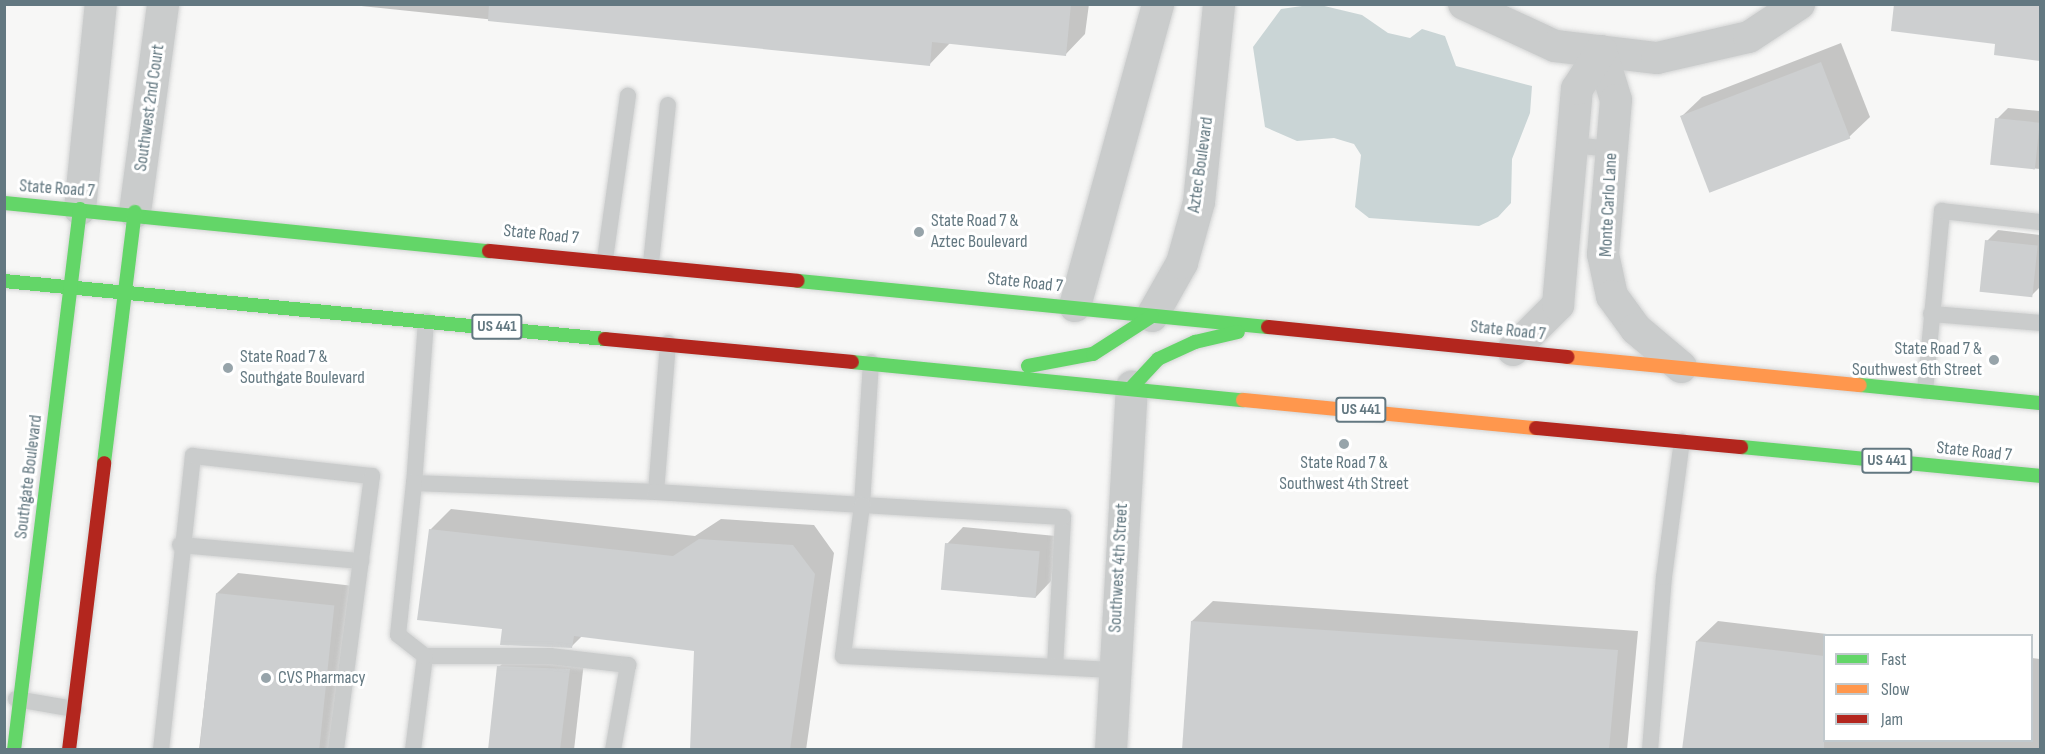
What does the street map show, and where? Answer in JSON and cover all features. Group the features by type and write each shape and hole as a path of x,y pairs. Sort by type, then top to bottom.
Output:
{"main road":[{"name":"State Road 7","path":"4,203 135,212 1075,306 1152,316 1266,325 2040,403"},
{"name":"Southgate Boulevard","path":"14,750 12,698 71,287 80,209"},
{"path":"69,750 123,293 135,212"},
{"name":"State Road 7","path":"4,281 871,362 2040,476"},
{"path":"988,374 1094,354 1152,316"},
{"path":"1132,387 1158,359 1195,342 1266,325"}],"street":[{"path":"80,209 101,4"},
{"name":"Southwest 2nd Court","path":"135,212 163,4"},
{"path":"1075,306 1158,4"},
{"name":"Aztec Boulevard","path":"1152,316 1182,262 1199,202 1220,4"},
{"path":"1464,4 1555,46 1657,58 1749,37 1799,4"},
{"path":"1513,350 1558,305 1577,89 1601,51"},
{"name":"Monte Carlo Lane","path":"1601,51 1616,100 1603,254 1612,296 1636,329 1682,367"},
{"name":"Southwest 4th Street","path":"1111,750 1132,387"}],"lane":[{"path":"605,259 628,96"},
{"path":"651,263 668,105"},
{"path":"1572,145 1612,148"},
{"path":"1925,391 1942,211 2040,222"},
{"path":"1931,314 2040,323"},
{"path":"426,321 414,483 398,634 425,656 550,656 628,665 613,750"},
{"path":"656,492 668,343"},
{"path":"871,362 862,505 843,656 1114,670"},
{"path":"1650,750 1664,577 1682,441"},
{"path":"161,750 180,545 193,456 372,476 336,750"},
{"path":"414,483 656,492 1063,517 1054,667"},
{"path":"180,545 361,561"},
{"path":"413,750 425,656"},
{"path":"12,698 74,709"}],"shaded area":[{"path":"1316,4 1362,15 1388,33 1410,38 1422,29 1445,36 1456,66 1532,86 1530,113 1512,159 1511,203 1498,217 1479,226 1369,218 1355,207 1361,155 1354,144 1334,138 1297,141 1265,127 1253,47 1281,9"}],"building":[{"path":"489,4 1071,4 1066,56 932,42 930,66 488,21"},
{"path":"1894,4 2040,4 2040,61 1994,55 1995,44 1891,31"},
{"path":"1821,62 1850,139 1709,193 1680,116"},
{"path":"1995,118 2040,123 2035,169 1990,165"},
{"path":"1985,240 2038,246 2032,297 1980,292"},
{"path":"429,529 673,556 699,539 793,545 815,574 790,750 690,750 694,651 574,636 572,648 500,645 502,629 417,620"},
{"path":"945,543 1040,551 1036,598 941,590"},
{"name":"CVS Pharmacy","path":"216,593 334,605 319,750 199,750"},
{"path":"1191,621 1618,650 1609,750 1182,750"},
{"path":"1696,641 1823,656 1824,750 1682,750"},
{"path":"497,666 570,669 560,750 488,750"}],"traffic: fast":[{"path":"4,203 489,251"},
{"path":"14,750 80,209"},
{"path":"104,463 135,212"},
{"path":"4,281 605,339"},
{"path":"798,281 1268,327"},
{"path":"1028,366 1093,354 1152,316"},
{"path":"1132,387 1158,359 1195,342 1238,332"},
{"path":"852,362 1243,400"},
{"path":"1860,385 2040,403"},
{"path":"1741,447 2040,476"}],"traffic: slow":[{"path":"1567,357 1860,385"},
{"path":"1243,400 1536,428"}],"traffic: jam":[{"path":"489,251 798,281"},
{"path":"1268,327 1567,357"},
{"path":"605,339 852,362"},
{"path":"1536,428 1741,447"},
{"path":"69,750 104,463"}],"place":[{"name":"State Road 7 & Aztec Boulevard","path":"919,232"},
{"name":"State Road 7 & Southwest 6th Street","path":"1994,360"},
{"name":"State Road 7 & Southgate Boulevard","path":"228,368"},
{"name":"State Road 7 & Southwest 4th Street","path":"1344,444"},
{"name":"CVS Pharmacy","path":"266,678"}]}
